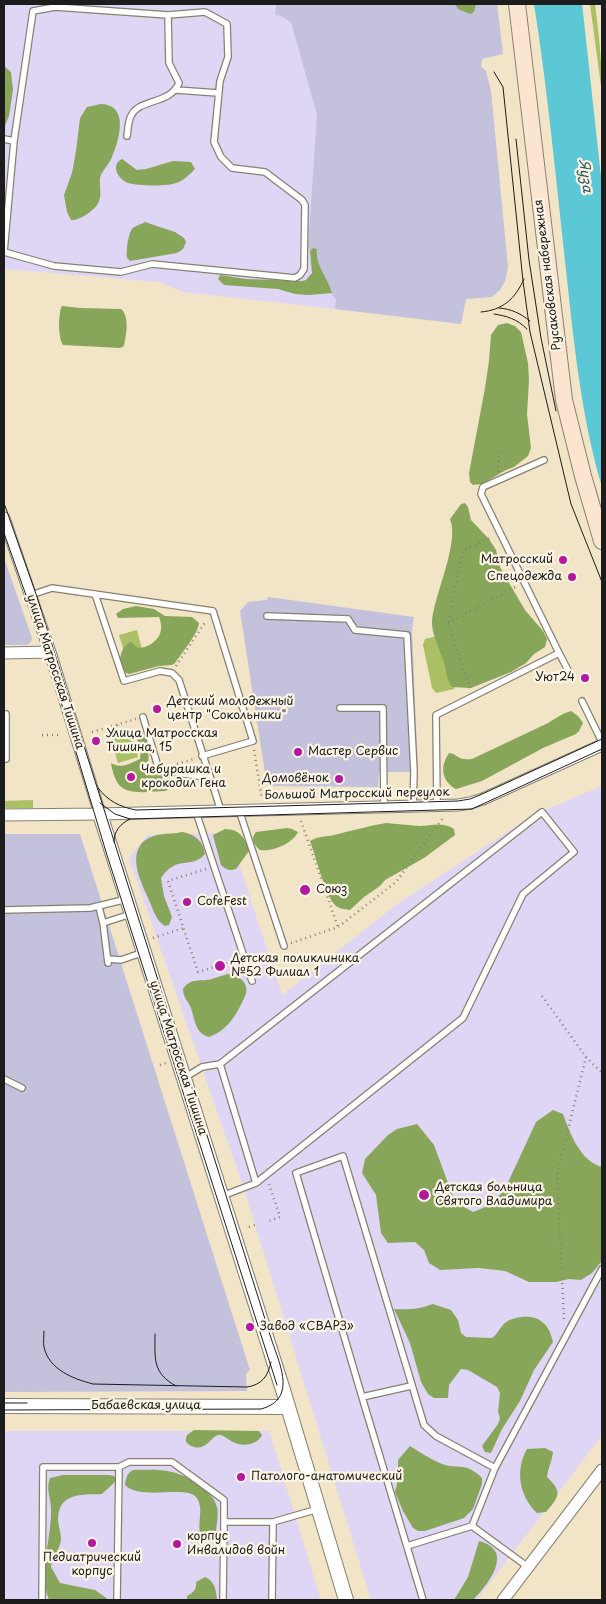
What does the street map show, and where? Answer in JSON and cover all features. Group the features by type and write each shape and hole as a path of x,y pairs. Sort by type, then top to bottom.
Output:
{"main road":[{"name":"Русаковская набережная","path":"517,4 564,400 602,541"}],"street":[{"name":"улица Матросская Тишина","path":"4,518 50,652 131,914 222,1196 346,1600"},
{"path":"4,653 50,652"},
{"name":"Большой Матросский переулок","path":"4,815 384,808 470,804 602,743"},
{"name":"Бабаевская улица","path":"4,1406 288,1406"},
{"path":"503,1600 602,1470"}],"lane":[{"path":"55,7 168,15 205,12 227,24 228,58 220,81 214,142 221,158 232,168 265,172 302,200 305,205 304,269 300,275 294,278 152,264 121,272 54,266 4,252 14,141 33,11 55,7"},
{"path":"127,136 131,116 137,109 170,95 176,90 178,83 169,63 168,15"},
{"path":"176,90 218,93"},
{"path":"4,139 14,141"},
{"path":"544,460 483,487 481,494 570,674"},
{"path":"31,595 52,588 212,612 253,740 202,756"},
{"path":"95,594 124,681 160,672 172,672 179,680 220,811"},
{"path":"266,616 348,619 355,630 407,636 414,772 413,807"},
{"path":"437,806 436,715 558,653"},
{"path":"582,701 602,743"},
{"path":"340,708 383,708 384,808"},
{"path":"4,714 6,714 6,759 4,759"},
{"path":"143,717 159,770 210,778"},
{"path":"239,810 284,946"},
{"path":"196,812 252,981"},
{"path":"184,1078 202,1067 220,1064 542,812 574,852 523,894 463,1018 256,1183 222,1196"},
{"path":"4,910 99,907 127,899"},
{"path":"99,907 104,924 108,961 121,960 144,952"},
{"path":"104,924 131,914"},
{"path":"220,1064 256,1183"},
{"path":"4,1079 22,1088"},
{"path":"423,1600 296,1173 343,1156 424,1425 436,1436 495,1468"},
{"path":"472,1526 495,1468 602,1270"},
{"path":"362,1397 411,1386"},
{"path":"42,1600 43,1467 119,1467 129,1462 172,1462 224,1500 223,1600"},
{"path":"118,1600 119,1467"},
{"path":"224,1522 273,1522 319,1509"},
{"path":"272,1600 273,1522"},
{"path":"407,1546 472,1526"},
{"path":"472,1526 528,1567"}],"path":[{"path":"498,476 499,449"},
{"path":"470,688 448,623 463,551 494,536"},
{"path":"448,623 517,586"},
{"path":"172,672 212,612"},
{"path":"92,732 143,717"},
{"path":"117,725 120,737"},
{"path":"42,735 58,735"},
{"path":"253,740 262,800"},
{"path":"159,770 202,756"},
{"path":"284,946 338,927 396,882 443,818"},
{"path":"301,821 338,927"},
{"path":"214,866 168,881 198,972 244,957"},
{"path":"153,938 184,928"},
{"path":"542,996 586,1057 602,1073"},
{"path":"565,1338 557,1174 586,1057"},
{"path":"160,1065 166,1063"},
{"path":"266,1175 280,1218 269,1221"},
{"path":"249,1227 255,1225"}],"shaded area":[{"path":"4,4 276,4 275,15 291,22 317,115 308,246 322,284 336,299 335,309 183,292 159,282 4,269"},
{"path":"276,4 497,4 503,54 482,59 481,66 486,71 491,91 508,267 505,281 500,290 492,297 466,299 461,324 335,309 336,299 322,284 308,246 317,115 291,22 275,15"},
{"path":"4,558 32,638 31,642 27,645 4,645"},
{"path":"268,597 414,617 412,629 418,772 379,772 378,787 267,786 240,611 248,602 267,600"},
{"name":"Детская больница Святого Владимира","path":"602,786 602,1435 477,1600 371,1600 244,1189 129,858 147,835 229,833 282,995 396,905 533,815"},
{"path":"4,834 80,834 250,1370 246,1374 247,1391 4,1392"},
{"path":"4,1431 269,1431 321,1600 4,1600"}],"green space":[{"path":"455,4 476,4 474,12 470,14 458,9"},
{"path":"590,4 595,4 602,94"},
{"path":"4,66 11,72 13,90 9,116 4,128"},
{"path":"101,104 116,110 119,117 120,125 115,150 100,178 99,202 86,215 71,220 67,212 64,195 72,173 80,118 87,107"},
{"path":"122,159 137,170 173,161 191,162 195,169 174,184 154,186 133,184 124,181 117,172 116,165"},
{"path":"145,222 175,232 184,238 186,242 183,249 177,253 130,261 127,255 131,230"},
{"path":"313,248 317,249 318,261 332,293 295,294 278,289 224,285 218,279 220,275 246,279 306,280 312,273 310,251"},
{"path":"62,306 121,309 126,316 124,346 120,348 63,345 59,326"},
{"path":"507,323 515,326 521,332 528,363 527,414 531,448 528,456 514,467 482,484 473,485 470,482 469,473 485,388 491,335 498,325"},
{"path":"465,503 471,520 489,539 496,550 500,567 525,610 543,631 547,639 545,647 534,654 526,663 511,672 471,688 452,687 450,685 432,625 434,610 452,541 450,519 461,504"},
{"path":"136,606 154,609 165,616 192,617 199,623 193,638 172,665 159,666 129,674 122,668 120,658 126,645 130,642 138,648 145,647 154,642 161,632 159,617 118,618 116,614 123,609"},
{"path":"137,630 143,653 126,658 119,635"},
{"path":"442,635 456,683 454,689 436,693 432,688 423,645 425,639"},
{"path":"571,711 583,723 576,734 543,748 482,781 456,789 447,782 443,768 449,753 463,759 472,759"},
{"path":"140,731 147,743 149,753 148,767 170,778 170,784 166,791 126,790 121,787 115,778 111,763 122,766 140,759 141,750 135,734"},
{"path":"131,733 138,757 118,763 111,739"},
{"path":"33,800 33,808 4,808 4,801"},
{"path":"386,823 419,826 445,825 454,829 455,835 424,858 385,880 350,910 338,907 328,893 310,841 319,837"},
{"path":"287,828 298,832 291,840 281,846 270,850 260,850 253,842 256,832"},
{"path":"225,829 230,829 241,835 249,851 234,870 228,870 221,865 213,835"},
{"path":"182,832 191,834 198,839 205,854 200,859 173,866 161,878 164,896 172,917 169,925 165,926 153,911 143,886 136,862 137,854 139,847 148,838"},
{"path":"228,974 236,976 245,983 246,994 232,1020 222,1030 209,1037 198,1029 183,989 193,981 212,979"},
{"path":"553,1110 563,1114 573,1138 582,1153 594,1164 602,1167 602,1261 592,1273 581,1280 529,1282 505,1271 479,1268 440,1270 429,1263 424,1250 415,1242 388,1243 381,1233 376,1195 362,1173 365,1159 388,1135 397,1129 417,1124 434,1145 455,1202 473,1212 488,1206 504,1191 536,1122"},
{"path":"433,1304 451,1310 458,1320 461,1333 466,1337 492,1338 505,1323 524,1317 538,1319 546,1326 550,1333 553,1342 534,1370 520,1401 502,1429 491,1453 485,1452 482,1446 498,1424 500,1418 498,1412 500,1393 497,1387 468,1370 461,1369 449,1385 448,1398 434,1398 428,1394 421,1382 410,1343 394,1309 414,1309"},
{"path":"194,1430 259,1431 262,1435 260,1439 253,1443 244,1445 218,1435 199,1448 191,1446 186,1441 187,1435"},
{"path":"410,1446 442,1464 471,1469 482,1478 482,1484 473,1509 464,1518 425,1531 418,1531 413,1528 395,1492 398,1480 398,1460"},
{"path":"545,1448 553,1452 547,1477 555,1487 557,1494 554,1502 546,1512 537,1513 526,1499 523,1491 520,1474 521,1465 527,1449"},
{"path":"133,1470 172,1472 199,1485 215,1501 218,1517 216,1534 209,1539 201,1535 199,1526 200,1506 196,1497 183,1492 152,1493 132,1490 125,1485 127,1476"},
{"path":"63,1475 109,1475 114,1476 117,1480 102,1494 80,1495 67,1499 62,1504 58,1519 61,1542 51,1567 60,1583 95,1590 109,1600 49,1600 46,1589 45,1567 51,1512 48,1491 49,1482 50,1478"},
{"path":"479,1541 490,1545 496,1552 496,1568 486,1585 473,1600 454,1600 468,1577"},
{"path":"205,1577 213,1583 217,1600 187,1600 187,1596 195,1589 196,1582"}],"water":[{"name":"Яуза","path":"534,4 582,4 602,186 602,487 583,406 579,379 548,103"}],"tram line":[{"path":"494,72 503,87 530,332 571,504 602,582"},
{"path":"516,139 529,260 541,338 556,411"},
{"path":"481,312 502,306 517,292 524,279"},
{"path":"499,308 508,309 530,321"},
{"path":"494,314 512,318 527,329"},
{"path":"4,503 36,594 278,1358 283,1379 283,1389 279,1397 272,1404 261,1409 4,1410"},
{"path":"4,533 46,652 106,852 277,1385"},
{"path":"98,788 115,803 136,810 458,801 480,795 602,739"},
{"path":"100,803 115,814 130,819 472,809 602,749"},
{"path":"114,842 118,828 130,819"},
{"path":"44,1331 44,1347 51,1362 70,1376 93,1384 247,1387 263,1379 268,1372 271,1362"},
{"path":"155,1334 156,1364 163,1376 176,1386"},
{"path":"4,1403 27,1403"}],"place":[{"name":"Матросский","path":"563,560"},
{"name":"Спецодежда","path":"572,577"},
{"name":"Уют24","path":"585,678"},
{"name":"Детский молодежный центр \"Сокольники\"","path":"157,709"},
{"name":"Улица Матросская Тишина, 15","path":"96,741"},
{"name":"Мастер Сервис","path":"298,752"},
{"name":"Чебурашка и крокодил Гена","path":"131,777"},
{"name":"Домовёнок","path":"339,779"},
{"name":"Союз","path":"305,890"},
{"name":"CofeFest","path":"187,902"},
{"name":"Детская поликлиника №52 Филиал 1","path":"220,966"},
{"name":"Детская больница Святого Владимира","path":"424,1195"},
{"name":"Завод «СВАРЗ»","path":"250,1327"},
{"name":"Патолого-анатомический","path":"241,1477"},
{"name":"Педиатрический корпус","path":"92,1543"},
{"name":"корпус Инвалидов войн","path":"177,1544"}]}
